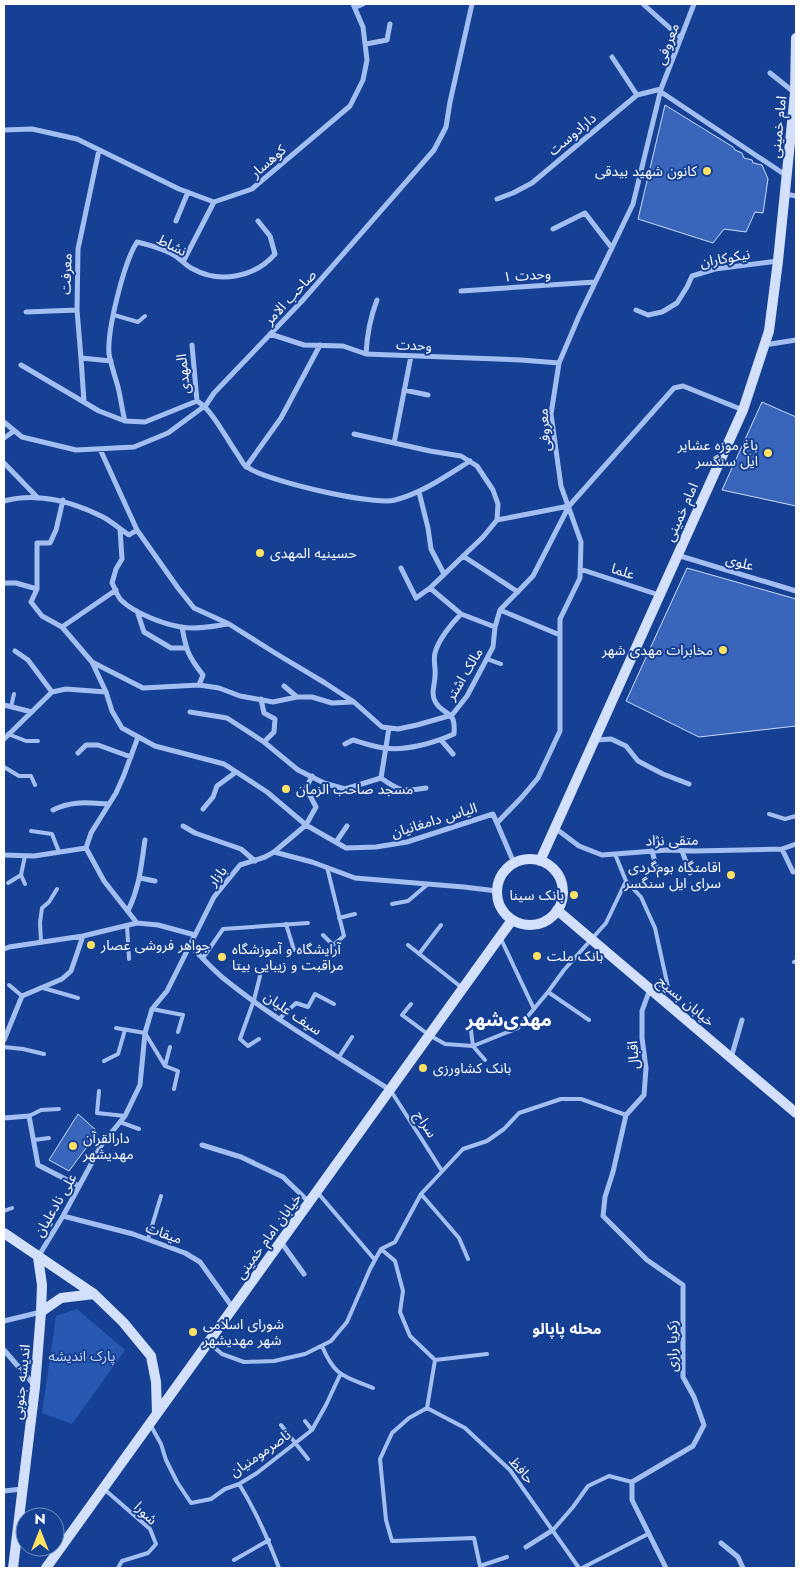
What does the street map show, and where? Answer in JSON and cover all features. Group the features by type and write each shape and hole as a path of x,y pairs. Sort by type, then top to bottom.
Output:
{"street":[{"path":"354,6 362,4"},
{"name":"صاحب الامر","path":"4,422 22,438 76,450 134,447 168,433 206,405 214,393 302,301 434,150 446,127 472,4"},
{"path":"642,4 682,38"},
{"name":"معروفی","path":"497,823 538,778 560,731 560,618 580,578 581,542 561,486 551,414 559,363 632,204 661,90 694,4"},
{"name":"کوهسار","path":"214,202 252,189 350,106 363,80 367,60 364,27 354,6"},
{"path":"366,44 387,40 390,24"},
{"name":"امام خمینی","path":"540,861 743,410 769,331 794,122 796,38"},
{"path":"612,57 637,95"},
{"path":"770,73 795,93"},
{"path":"661,90 787,176"},
{"name":"دارادوست","path":"497,199 532,183 637,95 661,90"},
{"path":"4,130 32,129 77,138 188,192 214,202 183,262"},
{"name":"معرفت","path":"84,402 76,310 78,249 99,150"},
{"path":"176,221 188,192"},
{"path":"785,194 796,196"},
{"path":"553,229 585,213 612,248"},
{"name":"نشاط","path":"124,421 109,353 121,283 137,242 155,246 174,255 193,269 209,275 230,278 250,272 266,264 275,254 270,236 258,221"},
{"name":"نیکوکاران","path":"636,310 648,315 662,312 677,303 692,276 715,269 778,261"},
{"name":"وحدت ۱","path":"461,290 596,282"},
{"path":"366,354 367,335 377,300"},
{"path":"26,312 76,310"},
{"name":"وحدت","path":"270,334 304,345 343,346 366,354 559,363"},
{"path":"764,345 796,340"},
{"name":"المهدی","path":"192,345 197,401"},
{"path":"246,467 281,418 320,345"},
{"path":"394,443 411,356"},
{"path":"81,358 111,361"},
{"path":"21,365 99,411 124,421 145,422 197,401 206,405 227,441 246,467 267,477 326,492 370,500 393,501 419,492 470,461"},
{"name":"مالک اشتر","path":"389,728 398,729 452,715 467,696 493,647 495,627 500,610 533,576 569,506 674,388 683,386 743,410"},
{"path":"404,390 428,395"},
{"path":"4,438 14,431"},
{"path":"354,434 461,456 470,461 477,466 493,490 498,504 497,520"},
{"path":"100,449 138,530 194,608 229,624 354,702 382,727 389,728 381,778"},
{"path":"4,463 38,498"},
{"path":"419,492 431,549 444,574"},
{"path":"4,500 18,497 63,500 103,517 129,535 138,530"},
{"name":"الیاس دامغانیان","path":"63,500 56,530 50,543 37,543 36,588 31,602 42,616 62,627 92,662 106,692 112,711 122,728 155,746 224,764 267,792 306,825 346,848 376,847 407,842 493,814 497,823"},
{"path":"401,568 416,598 430,588 497,520 569,506"},
{"path":"120,529 122,559 116,569 112,583 120,600 152,618 182,627 200,628 229,624"},
{"path":"463,556 518,592"},
{"name":"علوی","path":"677,556 796,591"},
{"name":"علما","path":"580,569 659,595"},
{"path":"4,583 16,583 36,588"},
{"path":"430,588 461,614 495,627"},
{"path":"62,627 116,590"},
{"path":"500,610 560,635"},
{"path":"137,611 144,632 172,648 185,648"},
{"path":"345,744 353,740 386,748 424,745 442,740 454,734 452,715 436,704 433,696 435,652 448,628 461,614"},
{"path":"182,627 185,648 203,675 199,685"},
{"path":"15,651 28,660 52,692"},
{"path":"92,662 144,688 199,685 219,688 240,696 273,702 298,697 312,697 332,703 354,702"},
{"path":"284,686 298,697"},
{"path":"4,739 52,692 66,689 106,692"},
{"path":"261,699 264,713 275,719 274,732 264,742"},
{"path":"4,705 32,712"},
{"path":"190,712 227,718 264,742 298,770 324,783 345,789 381,778"},
{"path":"136,923 104,880 86,848 91,833 124,775 138,737"},
{"path":"594,740 611,739 626,746 638,761 663,774 689,784"},
{"path":"442,740 453,754"},
{"path":"78,753 86,745 98,745 131,757"},
{"path":"204,809 213,797 217,786 236,772"},
{"path":"306,825 316,807 306,788 312,776"},
{"path":"381,778 398,790 426,788"},
{"path":"53,810 65,804 80,802 109,804"},
{"path":"497,823 514,863"},
{"name":"بازار","path":"152,1009 167,991 214,897 240,865 255,861 274,852 306,825"},
{"path":"184,826 195,833 241,849 255,861"},
{"path":"336,842 347,826"},
{"name":"متقی نژاد","path":"554,828 579,846 602,855 652,851 782,849 796,844"},
{"path":"128,911 136,895 145,840"},
{"path":"4,855 34,856 86,848"},
{"path":"782,849 792,872"},
{"path":"652,851 657,869"},
{"path":"682,851 690,873"},
{"path":"274,852 312,862 355,878 497,891"},
{"path":"531,860 540,861 554,870 562,885 563,894 561,902 552,916 537,924 520,924 512,920 500,908 497,891 498,882 507,868 514,863 531,860"},
{"path":"140,878 155,881"},
{"name":"خیابان بسیج","path":"557,910 796,1113"},
{"name":"خیابان امام خمینی","path":"46,1568 512,920"},
{"path":"4,949 83,936 136,923 158,925 195,935"},
{"path":"4,1040 22,996 62,979 70,971 83,936"},
{"name":"سیف علیان","path":"190,946 222,977 280,1018 390,1090"},
{"name":"اقبال","path":"626,1115 644,1095 646,1068 642,1038 642,1011 650,988"},
{"name":"علی نادعلیان","path":"38,1257 63,1216 102,1144 125,1116 140,1086 145,1034 152,1009"},
{"path":"731,1058 742,1020"},
{"name":"زکریا رازی","path":"626,1115 613,1172 605,1197 603,1216 647,1260 683,1285 683,1377 694,1397 704,1425 693,1446 632,1482"},
{"path":"4,1118 29,1116 38,1165 79,1186"},
{"path":"202,1145 241,1158 284,1177 309,1203"},
{"name":"میقات","path":"63,1216 133,1234 185,1253 200,1262 234,1308"},
{"path":"4,1233 94,1294 123,1322 150,1356 156,1382 156,1413"},
{"path":"281,1242 304,1274"},
{"name":"اندیشه جنوبی","path":"13,1568 35,1387 42,1285 38,1257"},
{"path":"4,1321 41,1312 61,1298 94,1294"},
{"path":"4,1350 35,1387"},
{"path":"632,1482 632,1500 666,1568"},
{"path":"4,1491 23,1489"},
{"path":"526,1547 553,1530"},
{"path":"721,1542 738,1557 743,1568"}],"lane":[{"path":"114,316 138,322 144,316"},
{"path":"487,659 501,664"},
{"path":"11,707 14,694"},
{"path":"8,734 26,741 38,741"},
{"path":"4,767 19,776 31,776 35,785"},
{"path":"769,814 785,819 796,816"},
{"path":"30,831 52,834 59,852"},
{"path":"615,854 626,881 640,897 655,928 668,987 661,998"},
{"path":"25,856 21,875 25,884"},
{"path":"322,935 333,945 344,936 327,867"},
{"path":"8,883 21,875"},
{"path":"411,1004 402,1015 445,1044 473,1046 518,1028 564,970 606,923 626,881"},
{"path":"392,904 408,901 428,884"},
{"path":"41,942 40,922 42,908 49,902 56,890"},
{"path":"339,918 355,914"},
{"path":"202,958 224,929 308,923"},
{"path":"286,924 294,950"},
{"path":"127,925 129,959"},
{"path":"419,954 441,925"},
{"path":"500,937 534,1009"},
{"path":"408,945 463,988"},
{"path":"259,1039 248,1046 240,1039 254,1000 261,972"},
{"path":"9,985 22,996"},
{"path":"43,988 78,998"},
{"path":"548,992 589,1020"},
{"path":"280,1018 296,1003 308,1007 315,994 334,1004"},
{"path":"152,1009 183,1015 178,1032"},
{"path":"470,1023 473,1046 485,1060"},
{"path":"116,1028 145,1034 165,1066 178,1071 174,1089"},
{"path":"104,1061 118,1054 126,1030"},
{"path":"339,1057 352,1037"},
{"path":"4,1047 44,1054"},
{"path":"165,1066 170,1047"},
{"name":"سراج","path":"390,1090 442,1171"},
{"path":"99,1091 97,1112 125,1116"},
{"path":"209,1343 222,1354 244,1362 274,1360 305,1354 322,1346 331,1341 347,1322 381,1249 395,1242 420,1194 463,1149 487,1141 504,1129 519,1113 561,1099 581,1099 626,1115"},
{"path":"29,1116 41,1110 59,1109"},
{"path":"120,1122 139,1130"},
{"path":"34,1140 49,1138"},
{"path":"317,1192 376,1260"},
{"path":"420,1194 459,1238 468,1259"},
{"path":"148,1239 161,1196"},
{"path":"4,1211 12,1208"},
{"path":"381,1249 395,1261 403,1291 400,1312 410,1336 434,1360"},
{"path":"322,1346 329,1362 340,1374 373,1388"},
{"path":"434,1360 487,1354"},
{"path":"434,1360 427,1408 409,1418 392,1434 380,1459 386,1520 392,1541 474,1538 480,1566 507,1557"},
{"name":"ناصرمومنیان","path":"149,1424 161,1444 166,1460 177,1482 191,1503 211,1499 225,1489 239,1484 257,1473 312,1430 340,1374"},
{"name":"حافظ","path":"427,1408 465,1428 510,1470 581,1568"},
{"path":"305,1421 312,1430"},
{"path":"281,1425 308,1459"},
{"path":"553,1530 573,1508 588,1486 609,1476 632,1482"},
{"path":"239,1484 269,1540 279,1568"},
{"name":"شورا","path":"104,1489 150,1529 156,1544 148,1553 122,1561 118,1568"},
{"path":"581,1568 648,1534"},
{"path":"234,1560 269,1540"}],"green space":[{"name":"پارک اندیشه","path":"77,1309 125,1350 72,1424 42,1413 56,1316"}],"building":[{"name":"کانون شهید بیدقی","path":"665,105 742,153 744,158 762,165 768,179 763,213 755,212 746,232 724,229 713,243 638,219"},
{"name":"باغ موزه عشایر ایل سنگسر","path":"762,402 796,417 796,506 722,490"},
{"name":"مخابرات مهدی شهر","path":"687,568 796,599 796,726 699,737 626,701"},
{"name":"دارالقرآن مهدیشهر","path":"78,1114 98,1132 69,1171 49,1160"}],"place":[{"name":"کانون شهید بیدقی","path":"707,171"},
{"name":"باغ موزه عشایر ایل سنگسر","path":"768,453"},
{"name":"حسینیه المهدی","path":"260,553"},
{"name":"مخابرات مهدی شهر","path":"723,650"},
{"name":"مسجد صاحب الزمان","path":"286,789"},
{"name":"اقامتگاه بوم‌گردی سرای ایل سنگسر","path":"731,875"},
{"name":"بانک سینا","path":"574,895"},
{"name":"جواهر فروشی عصار","path":"91,945"},
{"name":"بانک ملت","path":"537,956"},
{"name":"آرایشگاه و آموزشگاه مراقبت و زیبایی بیتا","path":"222,957"},
{"name":"بانک کشاورزی","path":"423,1068"},
{"name":"دارالقرآن مهدیشهر","path":"73,1146"},
{"name":"شورای اسلامی شهر مهدیشهر","path":"193,1332"}],"district":[{"name":"مهدی‌شهر","path":"509,1019"},
{"name":"محله پاپالو","path":"567,1329"}]}
